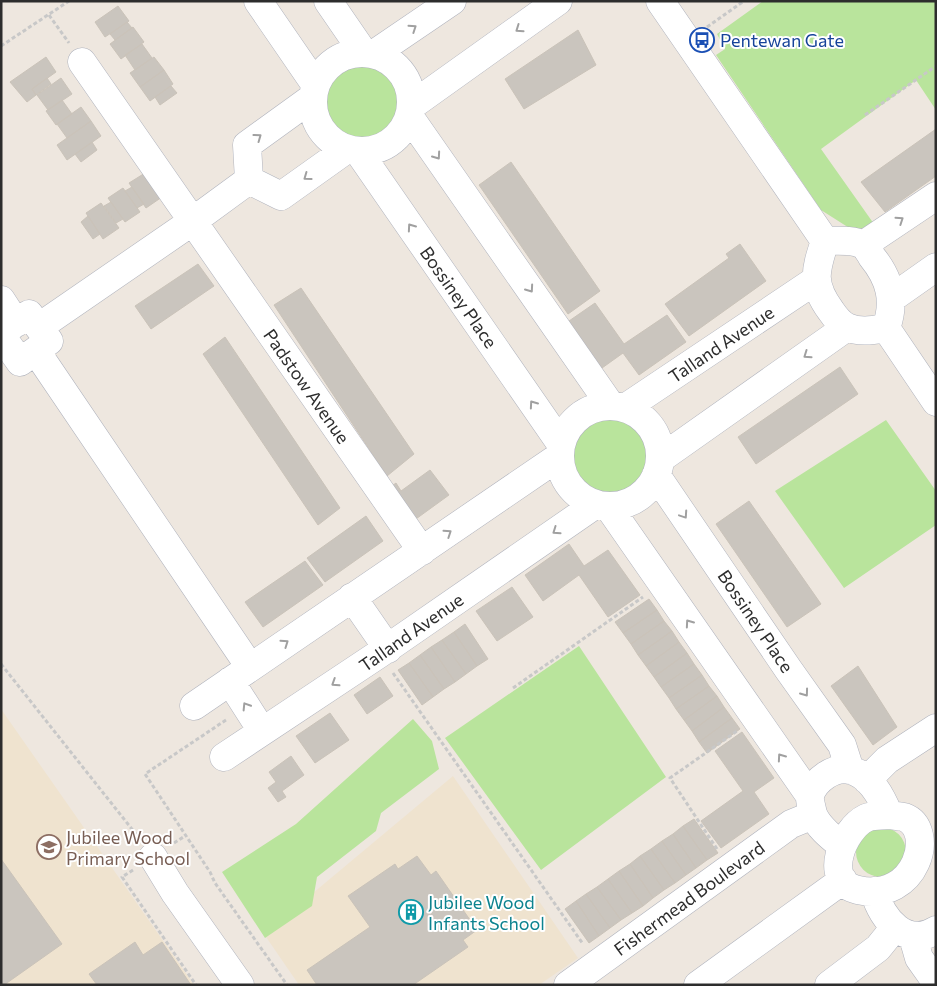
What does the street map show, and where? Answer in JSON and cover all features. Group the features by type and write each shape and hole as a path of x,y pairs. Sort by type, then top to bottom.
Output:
{"street":[{"path":"258,1 314,91"},
{"path":"328,1 368,53"},
{"path":"368,53 452,1"},
{"path":"410,111 558,1"},
{"path":"660,1 825,241"},
{"path":"368,53 387,59 402,73 410,92 410,111 402,131 390,143 374,150 352,150 332,142 320,130 314,114 314,91 322,71 334,61 348,54 368,53"},
{"name":"Padstow Avenue","path":"82,62 422,551"},
{"path":"249,180 247,145 314,91"},
{"path":"410,111 618,407"},
{"path":"249,180 281,196 352,150"},
{"name":"Bossiney Place","path":"352,150 560,450"},
{"path":"19,334 193,221 249,180"},
{"path":"863,245 936,196"},
{"path":"825,241 850,241 863,245 884,274 892,298 891,315 886,328"},
{"path":"825,241 816,267 816,280 820,296 835,318 847,327 864,331 886,328"},
{"path":"892,298 936,267"},
{"name":"Talland Avenue","path":"618,407 816,280"},
{"path":"1,300 19,334 240,674 247,707 262,731"},
{"path":"658,467 847,327"},
{"path":"886,328 936,402"},
{"path":"618,407 640,416 651,428 658,442 658,467 648,487 637,498 624,504 602,505 582,497 570,486 562,472 560,450 568,429 579,416 594,408 618,407"},
{"path":"194,706 422,551 560,450"},
{"name":"Bossiney Place","path":"658,467 788,669 842,745 858,775"},
{"path":"602,505 662,584 812,805 826,833 841,846"},
{"name":"Talland Avenue","path":"224,757 602,505"},
{"path":"352,597 383,652"},
{"path":"858,775 887,760 936,728"},
{"path":"812,805 818,781 835,770 858,775 881,796 889,816"},
{"name":"Fishermead Boulevard","path":"568,985 791,824 812,805"},
{"path":"868,816 889,816 927,821 923,844 928,868 894,888 874,892 856,890 843,880 838,866 841,846 852,827 868,816"},
{"path":"153,857 175,893 240,985"},
{"path":"698,985 843,880"},
{"path":"874,892 879,908 915,932 919,958 936,982"},
{"path":"829,985 878,948 915,932"}],"path":[{"path":"1,46 69,1"},
{"path":"687,41 744,1"},
{"path":"49,15 82,62"},
{"path":"865,115 936,66"},
{"path":"513,688 662,584"},
{"path":"383,652 597,964"},
{"path":"1,664 153,857"},
{"path":"247,707 145,774 210,872 215,883 287,985"},
{"path":"730,868 670,778 754,719"}],"shaded area":[{"name":"Jubilee Wood Primary School","path":"1,709 194,985 1,985"},
{"path":"453,776 578,958 539,985 299,985 264,934"}],"green space":[{"path":"763,1 936,1 936,110 916,80 821,149 874,224 854,231 821,210 716,55 725,49 717,34"},
{"path":"362,64 376,67 388,75 396,87 399,101 396,115 388,127 376,135 362,138 348,135 336,127 328,115 325,101 328,87 336,75 348,67"},
{"path":"604,415 620,415 641,426 652,447 652,463 641,484 620,495 604,495 590,489 578,477 572,463 572,447 578,433 590,421"},
{"path":"886,420 936,491 936,525 844,588 775,491"},
{"path":"579,646 666,777 541,870 445,738"},
{"path":"413,719 432,741 439,769 381,813 376,831 317,877 312,906 265,938 222,872 296,824"},
{"path":"881,827 899,834 906,852 899,870 881,877 863,870 856,852 863,834"}],"building":[{"path":"118,6 129,21 105,37 95,22"},
{"path":"127,22 132,28 115,40 110,34"},
{"path":"133,27 144,42 121,59 110,44"},
{"path":"578,30 596,65 524,109 505,79"},
{"path":"142,44 152,58 135,70 125,55"},
{"path":"46,57 56,72 32,89 36,95 27,102 10,82"},
{"path":"154,57 164,70 140,87 130,73"},
{"path":"164,70 173,84 150,101 140,87"},
{"path":"47,78 51,84 36,95 32,89"},
{"path":"61,78 72,94 48,110 37,95"},
{"path":"171,86 177,93 160,105 155,97"},
{"path":"62,100 72,114 56,125 46,111"},
{"path":"81,107 91,121 67,138 57,124"},
{"path":"91,121 101,136 67,160 57,145"},
{"path":"936,129 936,176 885,212 861,182"},
{"path":"92,142 97,150 81,162 75,154"},
{"path":"511,162 600,291 568,314 479,185"},
{"path":"145,173 162,197 146,208 129,183"},
{"path":"132,187 144,204 137,208 125,191"},
{"path":"123,188 140,212 125,222 108,198"},
{"path":"111,202 123,219 116,223 104,206"},
{"path":"101,203 119,228 103,239 86,213"},
{"path":"88,216 100,234 93,239 81,222"},
{"path":"740,244 766,281 689,336 665,304 729,258 726,254"},
{"path":"198,264 214,286 151,329 135,306"},
{"path":"301,288 414,454 387,476 274,305"},
{"path":"595,303 624,344 667,315 686,342 639,375 623,353 602,368 569,321"},
{"path":"225,337 340,508 318,525 203,354"},
{"path":"840,367 858,394 756,464 738,437"},
{"path":"430,470 449,495 409,524 385,491 396,483 401,491"},
{"path":"749,501 821,604 787,627 716,524"},
{"path":"366,516 383,541 325,582 307,558"},
{"path":"569,544 584,566 608,550 640,595 608,617 579,575 543,601 525,575"},
{"path":"305,561 323,585 263,627 245,602"},
{"path":"512,587 533,617 497,641 476,611"},
{"path":"649,599 657,610 623,633 615,622"},
{"path":"657,610 664,621 631,644 623,633"},
{"path":"664,621 672,631 638,655 631,644"},
{"path":"465,624 488,659 477,666 454,632"},
{"path":"672,631 679,642 646,666 638,655"},
{"path":"454,632 477,666 466,674 442,640"},
{"path":"442,640 466,674 455,682 431,647"},
{"path":"679,642 687,653 654,677 646,666"},
{"path":"431,647 455,682 444,689 420,655"},
{"path":"687,653 694,664 661,687 654,677"},
{"path":"420,655 444,689 433,697 409,663"},
{"path":"409,663 433,697 422,705 398,670"},
{"path":"694,664 702,675 669,698 661,687"},
{"path":"858,666 897,727 873,745 831,686"},
{"path":"702,675 709,686 676,709 669,698"},
{"path":"380,677 393,696 367,714 354,695"},
{"path":"709,686 717,696 684,720 676,709"},
{"path":"717,696 724,707 692,731 684,720"},
{"path":"724,707 732,718 699,742 692,731"},
{"path":"330,713 349,740 315,763 296,736"},
{"path":"732,718 740,729 707,753 699,742"},
{"path":"742,732 774,778 754,792 769,814 721,848 701,821 743,791 715,751"},
{"path":"291,756 304,775 282,791 286,797 278,802 268,788 276,782 269,772"},
{"path":"694,819 718,853 707,860 683,826"},
{"path":"683,826 707,860 696,868 673,834"},
{"path":"673,834 696,868 686,875 662,841"},
{"path":"662,841 686,875 675,883 651,849"},
{"path":"651,849 675,883 664,890 640,856"},
{"name":"Jubilee Wood Infants School","path":"417,856 431,875 436,871 477,930 463,940 468,947 413,985 317,985 307,970 370,927 348,896 395,864 398,869"},
{"path":"640,856 664,890 653,898 630,864"},
{"path":"1,859 62,944 4,985 1,985"},
{"path":"630,864 653,898 643,906 619,871"},
{"path":"619,871 643,906 632,913 608,879"},
{"path":"608,879 632,913 621,920 597,887"},
{"path":"597,887 621,920 610,928 586,894"},
{"path":"586,894 610,928 599,936 576,901"},
{"path":"576,901 599,936 589,943 565,909"},
{"path":"135,942 143,955 162,942 191,985 97,985 89,974"}],"place":[{"name":"Pentewan Gate","path":"702,40"},
{"name":"Jubilee Wood Primary School","path":"49,847"},
{"name":"Jubilee Wood Infants School","path":"411,912"}]}
